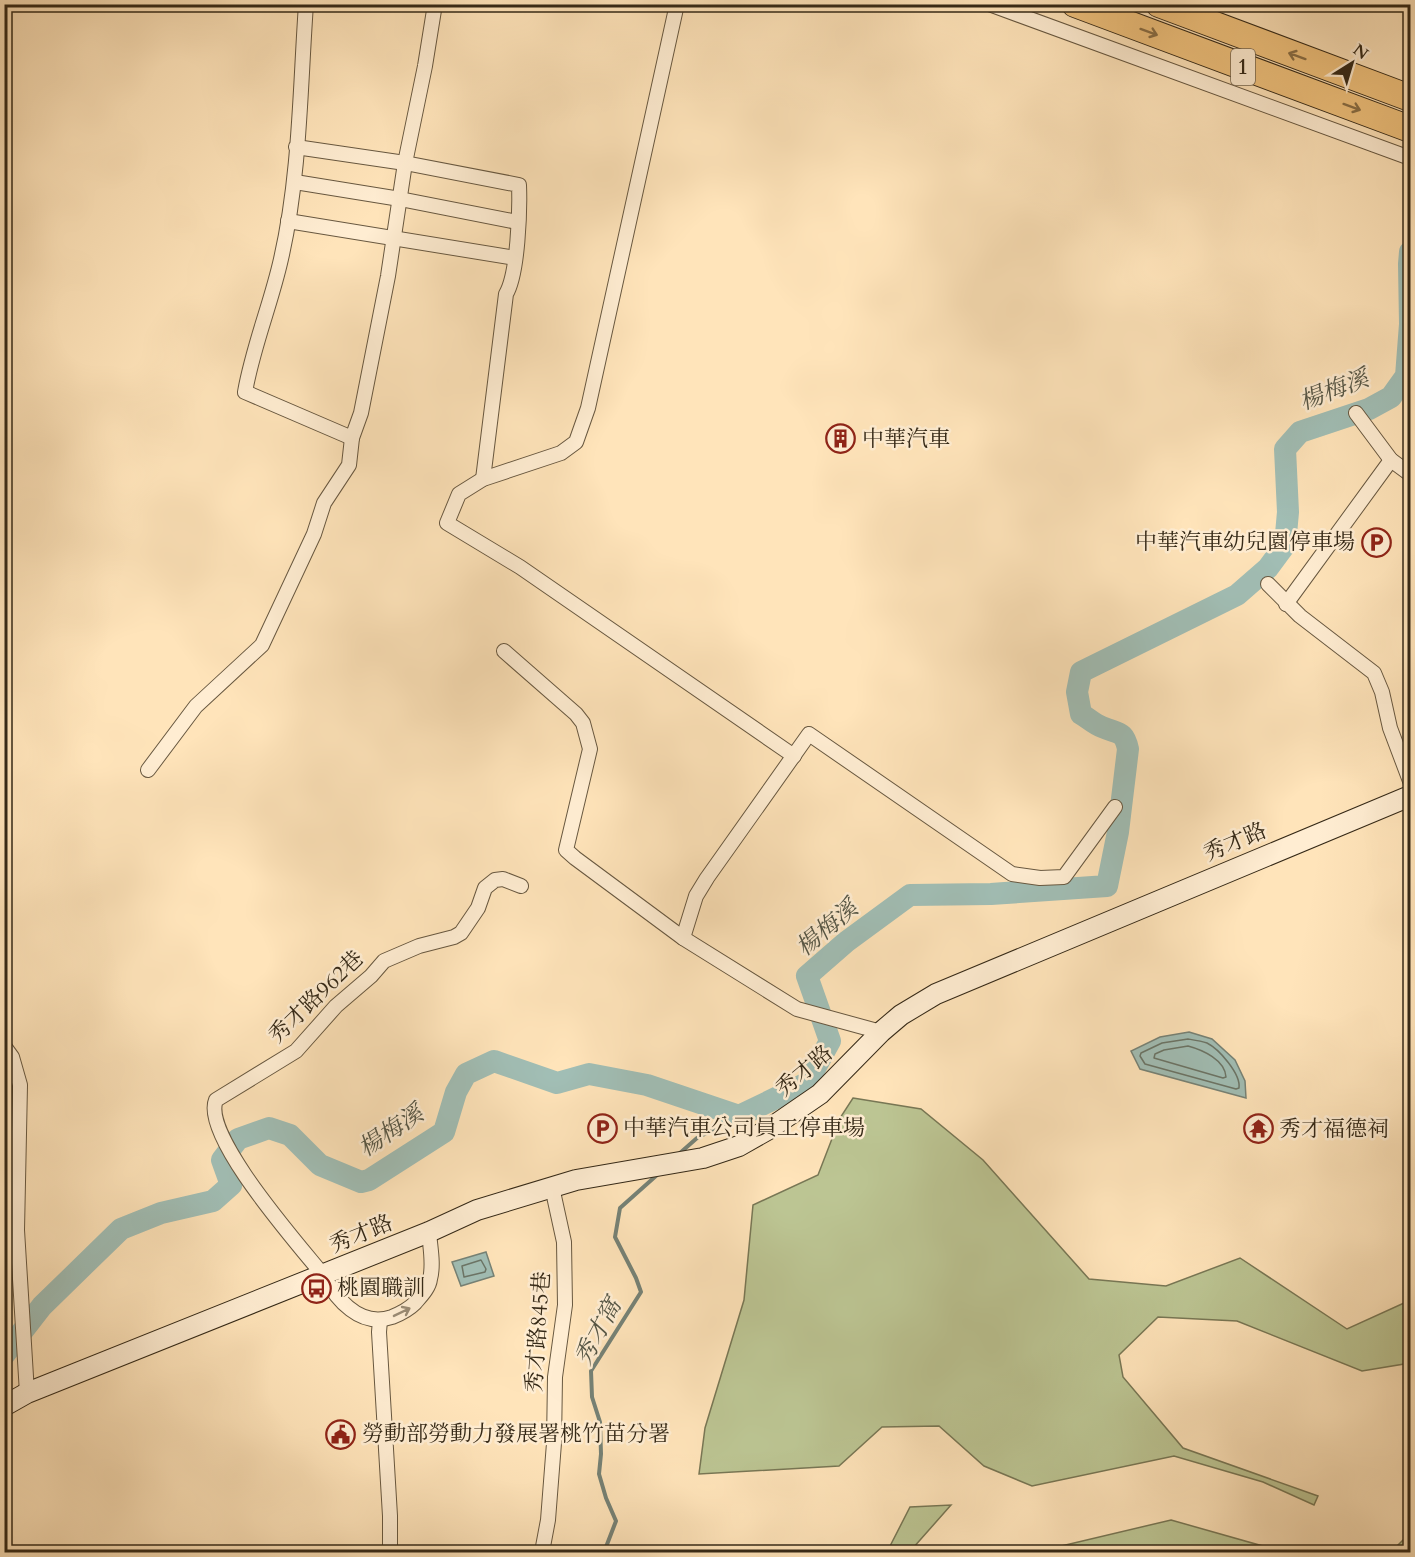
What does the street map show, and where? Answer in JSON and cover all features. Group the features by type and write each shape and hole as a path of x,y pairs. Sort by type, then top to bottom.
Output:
{"highway":[{"name":"1","path":"1075,4 1410,129"},
{"name":"1","path":"1159,4 1410,98"}],"main road":[{"name":"秀才路","path":"4,1406 27,1393 429,1232 477,1210 576,1180 703,1158 739,1146 769,1129 820,1094 881,1032 902,1015 936,994 1410,796"}],"street":[{"path":"306,4 295,182 281,260 250,361 245,392 352,438"},
{"path":"148,771 196,706 262,645 314,534 324,503 349,465 352,438 361,413 394,238 405,163 435,4"},
{"path":"677,4 588,408 576,442 561,453 483,479 459,494 447,523 520,567 794,756"},
{"path":"989,4 1410,158"},
{"path":"296,147 405,163 519,185 520,212 512,284 506,294 483,479"},
{"path":"295,182 400,199 518,222"},
{"path":"288,221 515,258"},
{"path":"1356,413 1391,460 1410,474"},
{"path":"1286,604 1391,460"},
{"path":"1268,584 1286,604 1374,673 1382,692 1390,728 1410,782"},
{"path":"504,651 576,714 583,723 590,749 566,850 683,938 797,1009 881,1032"},
{"path":"683,938 696,896 707,878 809,734 1012,874 1040,878 1064,877 1115,807"},
{"name":"秀才路962巷","path":"380,1320 367,1319 349,1308 332,1292 323,1275 240,1170 219,1130 212,1108 216,1100 296,1051 336,1006 371,976 384,960 461,933 478,908 485,888 495,880 503,879 521,886"},
{"path":"4,1046 12,1057 20,1085 18,1230 27,1393"},
{"name":"秀才路845巷","path":"542,1552 548,1520 554,1443 555,1377 565,1305 564,1242 552,1187"},
{"path":"388,1550 380,1320 408,1310 422,1296 430,1281 432,1266 429,1232"}],"green space":[{"path":"853,1098 921,1109 983,1160 1089,1279 1166,1286 1240,1258 1347,1329 1410,1302 1410,1363 1362,1371 1237,1321 1158,1317 1119,1355 1123,1377 1183,1448 1318,1496 1314,1505 1263,1482 1174,1456 1032,1486 984,1466 939,1426 882,1427 839,1466 699,1474 705,1428 744,1300 753,1205 818,1175 840,1118"},
{"path":"951,1505 913,1548 914,1552 887,1552 910,1507"},
{"path":"1171,1520 1284,1552 1036,1552"},
{"path":"1410,1533 1410,1552 1391,1552"}],"water":[{"path":"1189,1032 1212,1039 1235,1060 1245,1081 1246,1098 1140,1069 1131,1051 1160,1037"},
{"path":"486,1252 494,1276 461,1286 452,1262"}],"waterway":[{"name":"楊梅溪","path":"4,1355 42,1306 121,1229 161,1213 213,1201 231,1185 222,1160 238,1139 269,1128 290,1135 320,1165 361,1182 369,1180 444,1132 456,1092 466,1074 494,1061 557,1083 589,1074 647,1085 739,1116 807,1083 830,1041 807,976 846,942 910,895 991,894 1107,886 1118,832 1128,749 1122,736 1099,726 1081,714 1077,692 1081,672 1237,595 1268,568 1285,545 1288,512 1285,449 1300,432 1369,409 1391,397 1406,376 1410,324 1410,252"},
{"name":"秀才窩","path":"680,1153 697,1138 739,1116"},
{"name":"秀才窩","path":"602,1552 616,1521 599,1474 600,1422 592,1397 591,1371 641,1292 615,1237 620,1208 657,1175"}],"place":[{"name":"中華汽車","path":"841,439"},
{"name":"中華汽車幼兒園停車場","path":"1376,542"},
{"name":"中華汽車公司員工停車場","path":"602,1128"},
{"name":"秀才福德祠","path":"1258,1129"},
{"name":"桃園職訓","path":"316,1288"},
{"name":"勞動部勞動力發展署桃竹苗分署","path":"341,1434"}]}
